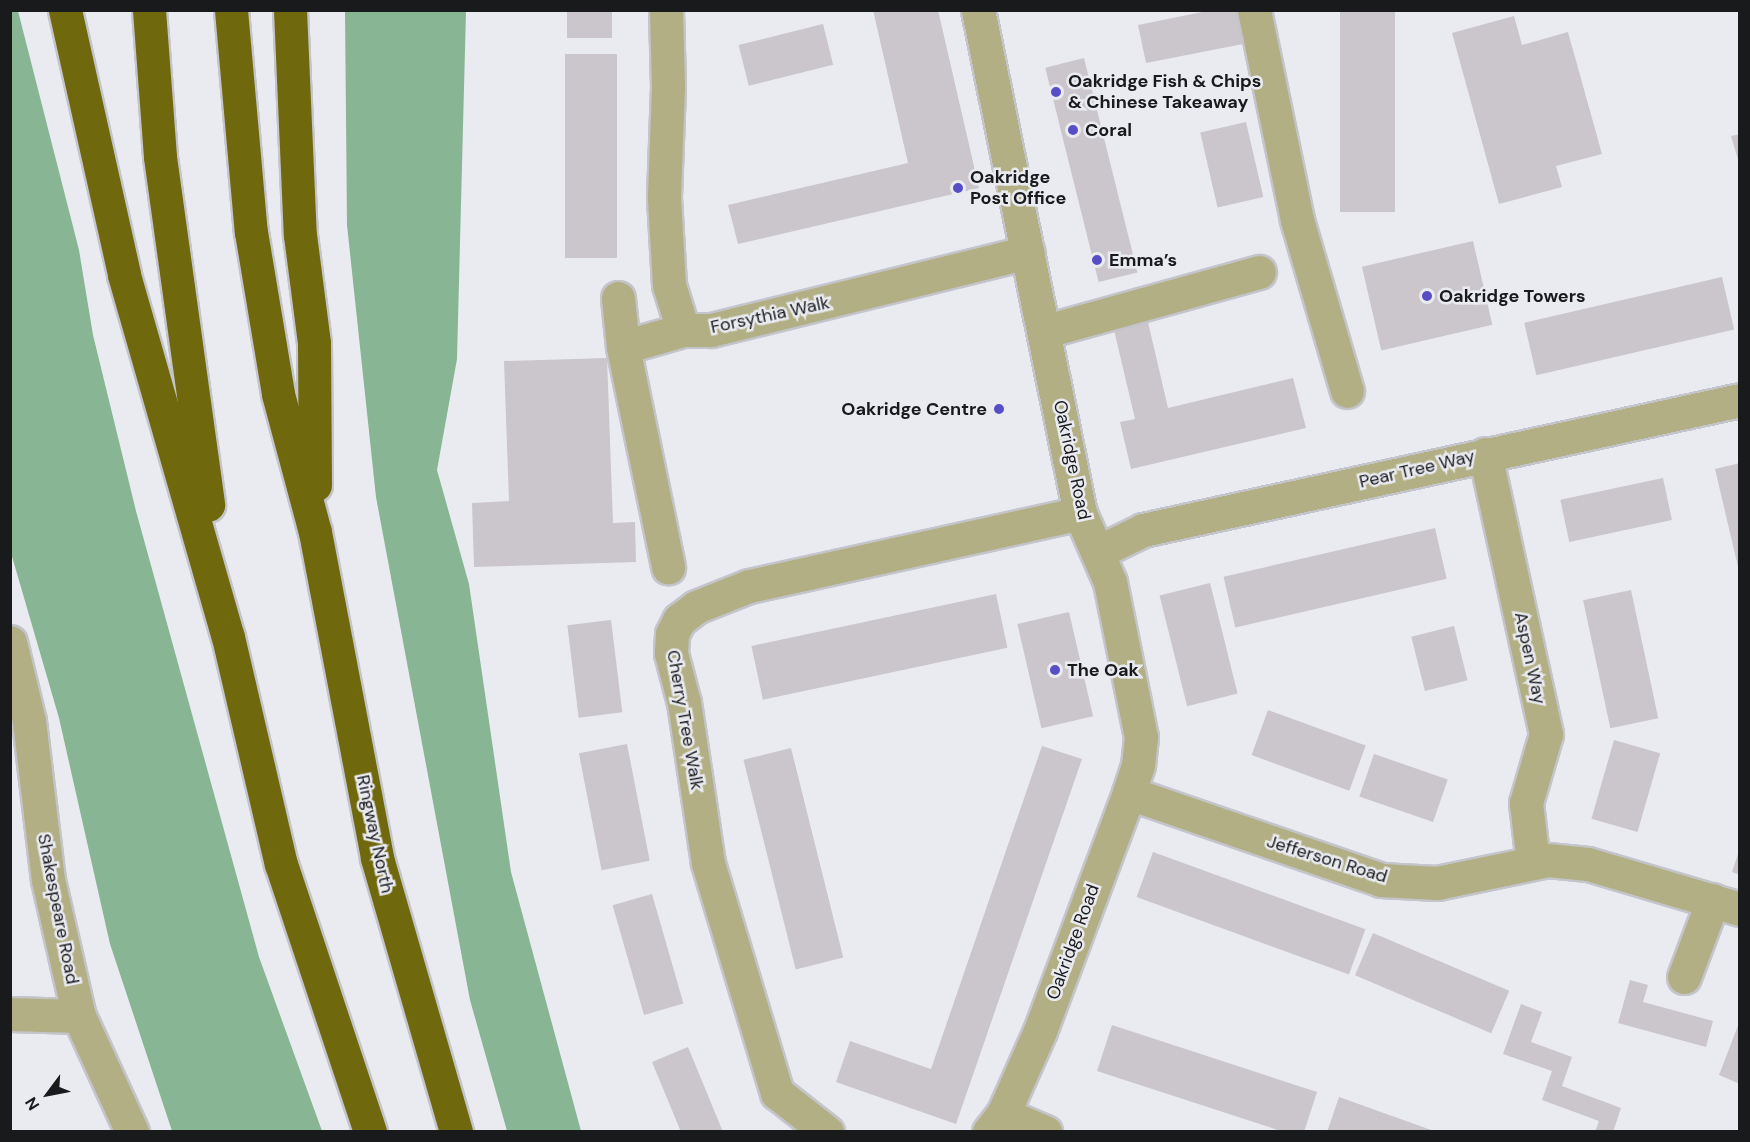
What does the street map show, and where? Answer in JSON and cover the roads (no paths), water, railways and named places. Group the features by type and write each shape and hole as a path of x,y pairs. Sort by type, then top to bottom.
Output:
{"highway":[{"path":"65,10 124,275 228,637 281,864 370,1131"},
{"path":"149,10 160,158 228,637"},
{"path":"231,10 251,232 278,394 315,532"},
{"path":"290,10 300,235 314,343 315,532"},
{"name":"Ringway North","path":"315,532 377,858 456,1131"}],"street":[{"path":"666,10 668,87 664,198 669,285 682,330"},
{"name":"Oakridge Road","path":"978,10 1046,331 1080,513 1100,551 1110,582 1141,737 1138,765 1129,793 1040,1031 996,1123"},
{"path":"1254,10 1298,220 1347,390"},
{"name":"Forsythia Walk","path":"623,347 682,330 711,330 1028,252"},
{"path":"1046,331 1259,272"},
{"path":"618,298 623,347 668,567"},
{"name":"Pear Tree Way","path":"1100,551 1143,530 1740,400"},
{"name":"Aspen Way","path":"1485,454 1546,734 1526,803 1533,863"},
{"name":"Cherry Tree Walk","path":"827,1131 777,1092 708,863 684,703 671,653 672,634 679,620 696,607 749,586 1080,513"},
{"name":"Shakespeare Road","path":"10,642 29,721 48,880 79,1016 132,1131"},
{"name":"Jefferson Road","path":"1129,793 1382,880 1437,883 1548,860 1588,864 1726,905"},
{"path":"1684,977 1726,905"},
{"path":"10,1014 79,1016"},
{"path":"996,1123 1045,1131"}],"place":[{"name":"Oakridge Fish & Chips & Chinese Takeaway","path":"1056,92"},
{"name":"Coral","path":"1073,130"},
{"name":"Oakridge Post Office","path":"958,188"},
{"name":"Emma’s","path":"1097,260"},
{"name":"Oakridge Towers","path":"1427,296"},
{"name":"Oakridge Centre","path":"999,409"},
{"name":"The Oak","path":"1055,670"}]}
